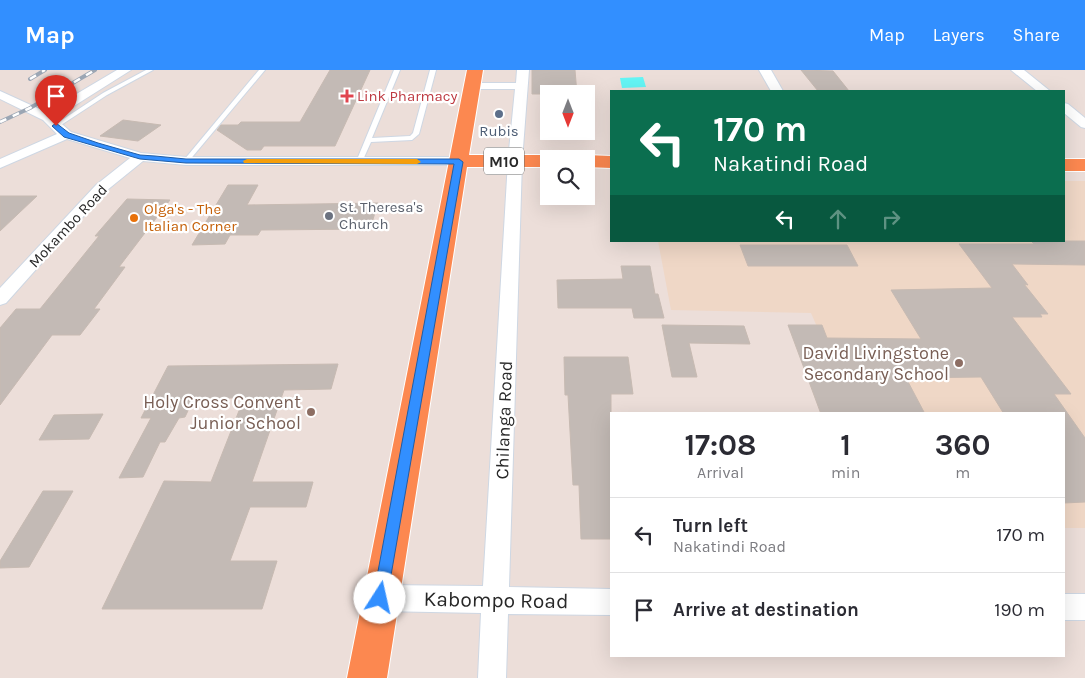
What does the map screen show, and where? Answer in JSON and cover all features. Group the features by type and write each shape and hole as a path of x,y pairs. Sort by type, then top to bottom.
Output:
{"highway":[{"path":"367,678 474,78"},
{"name":"M10","path":"459,162 540,161"},
{"path":"595,162 610,162"},
{"path":"1065,165 1085,165"}],"street":[{"path":"0,164 56,126 125,70"},
{"name":"Chilanga Road","path":"492,678 515,161 523,70"},
{"path":"765,70 776,90"},
{"path":"1017,70 1043,90"},
{"path":"474,78 522,86"},
{"path":"0,95 56,126 140,157 186,161 459,162"},
{"path":"1065,108 1085,124"},
{"name":"Mokambo Road","path":"0,299 101,188 140,157"},
{"name":"Kabompo Road","path":"380,598 610,602"},
{"path":"1065,607 1085,607"}],"lane":[{"path":"56,126 105,94 150,70"},
{"path":"186,161 262,70"},
{"path":"359,162 397,70"},
{"path":"369,140 412,138 416,134 433,70"}],"shaded area":[{"name":"David Livingstone Secondary School","path":"1065,181 1085,181 1085,528 1065,528 1065,412 854,412 811,313 671,310 658,242 1065,242"}],"water":[{"path":"643,77 646,87 622,88 620,78"}],"building":[{"path":"330,70 370,70 335,146 264,146 261,150 247,150 217,130 221,125 238,125 241,122 300,122"},
{"path":"532,70 575,70 576,85 540,85 540,94 532,94"},
{"path":"801,70 833,71 848,90 817,90"},
{"path":"123,120 161,125 138,141 100,136"},
{"path":"228,185 258,185 247,205 378,203 370,229 261,230 258,235 230,235 225,244 192,245"},
{"path":"0,196 37,196 0,231"},
{"path":"127,199 170,200 119,267 125,267 94,309 100,309 80,335 52,335 0,405 0,328 16,309 40,309 99,236 95,236"},
{"path":"1085,241 1085,265 1012,264 1028,285 1024,284 1048,314 1040,314 1042,317 1012,317 1071,394 1054,394 1085,438 1085,502 1065,503 1065,412 1003,412 981,377 906,378 924,412 820,412 788,325 822,325 827,338 921,339 891,290 992,288 959,244 1034,244 1032,242"},
{"path":"740,245 847,245 858,266 748,266"},
{"path":"621,266 650,266 655,294 658,294 664,318 634,318 632,308 558,308 557,280 623,279"},
{"path":"662,325 744,326 750,344 689,343 697,377 672,377"},
{"path":"564,357 628,357 633,394 611,394 610,539 581,539 579,485 573,485 568,395 565,395"},
{"path":"338,364 331,389 284,390 252,482 313,482 306,507 250,507 230,561 277,561 262,609 102,609 164,481 211,482 244,398 194,398 185,417 179,418 165,442 160,442 143,477 119,478 151,418 141,418 168,366"},
{"path":"103,414 89,439 39,440 54,415"},
{"path":"43,491 73,491 29,567 0,568 0,561"}],"railway":[{"path":"30,79 45,70"},
{"path":"0,122 30,108 95,70"}],"slow traffic":[{"path":"247,161 417,162"}],"place":[{"name":"Link Pharmacy","path":"347,96"},
{"name":"Rubis","path":"499,114"},
{"name":"St. Theresa's Church","path":"329,216"},
{"name":"Olga's - The Italian Corner","path":"134,218"},
{"name":"David Livingstone Secondary School","path":"959,363"},
{"name":"Holy Cross Convent Junior School","path":"311,412"}],"route":[{"path":"56,126 66,135 140,157 186,161 459,162 380,598"}]}
